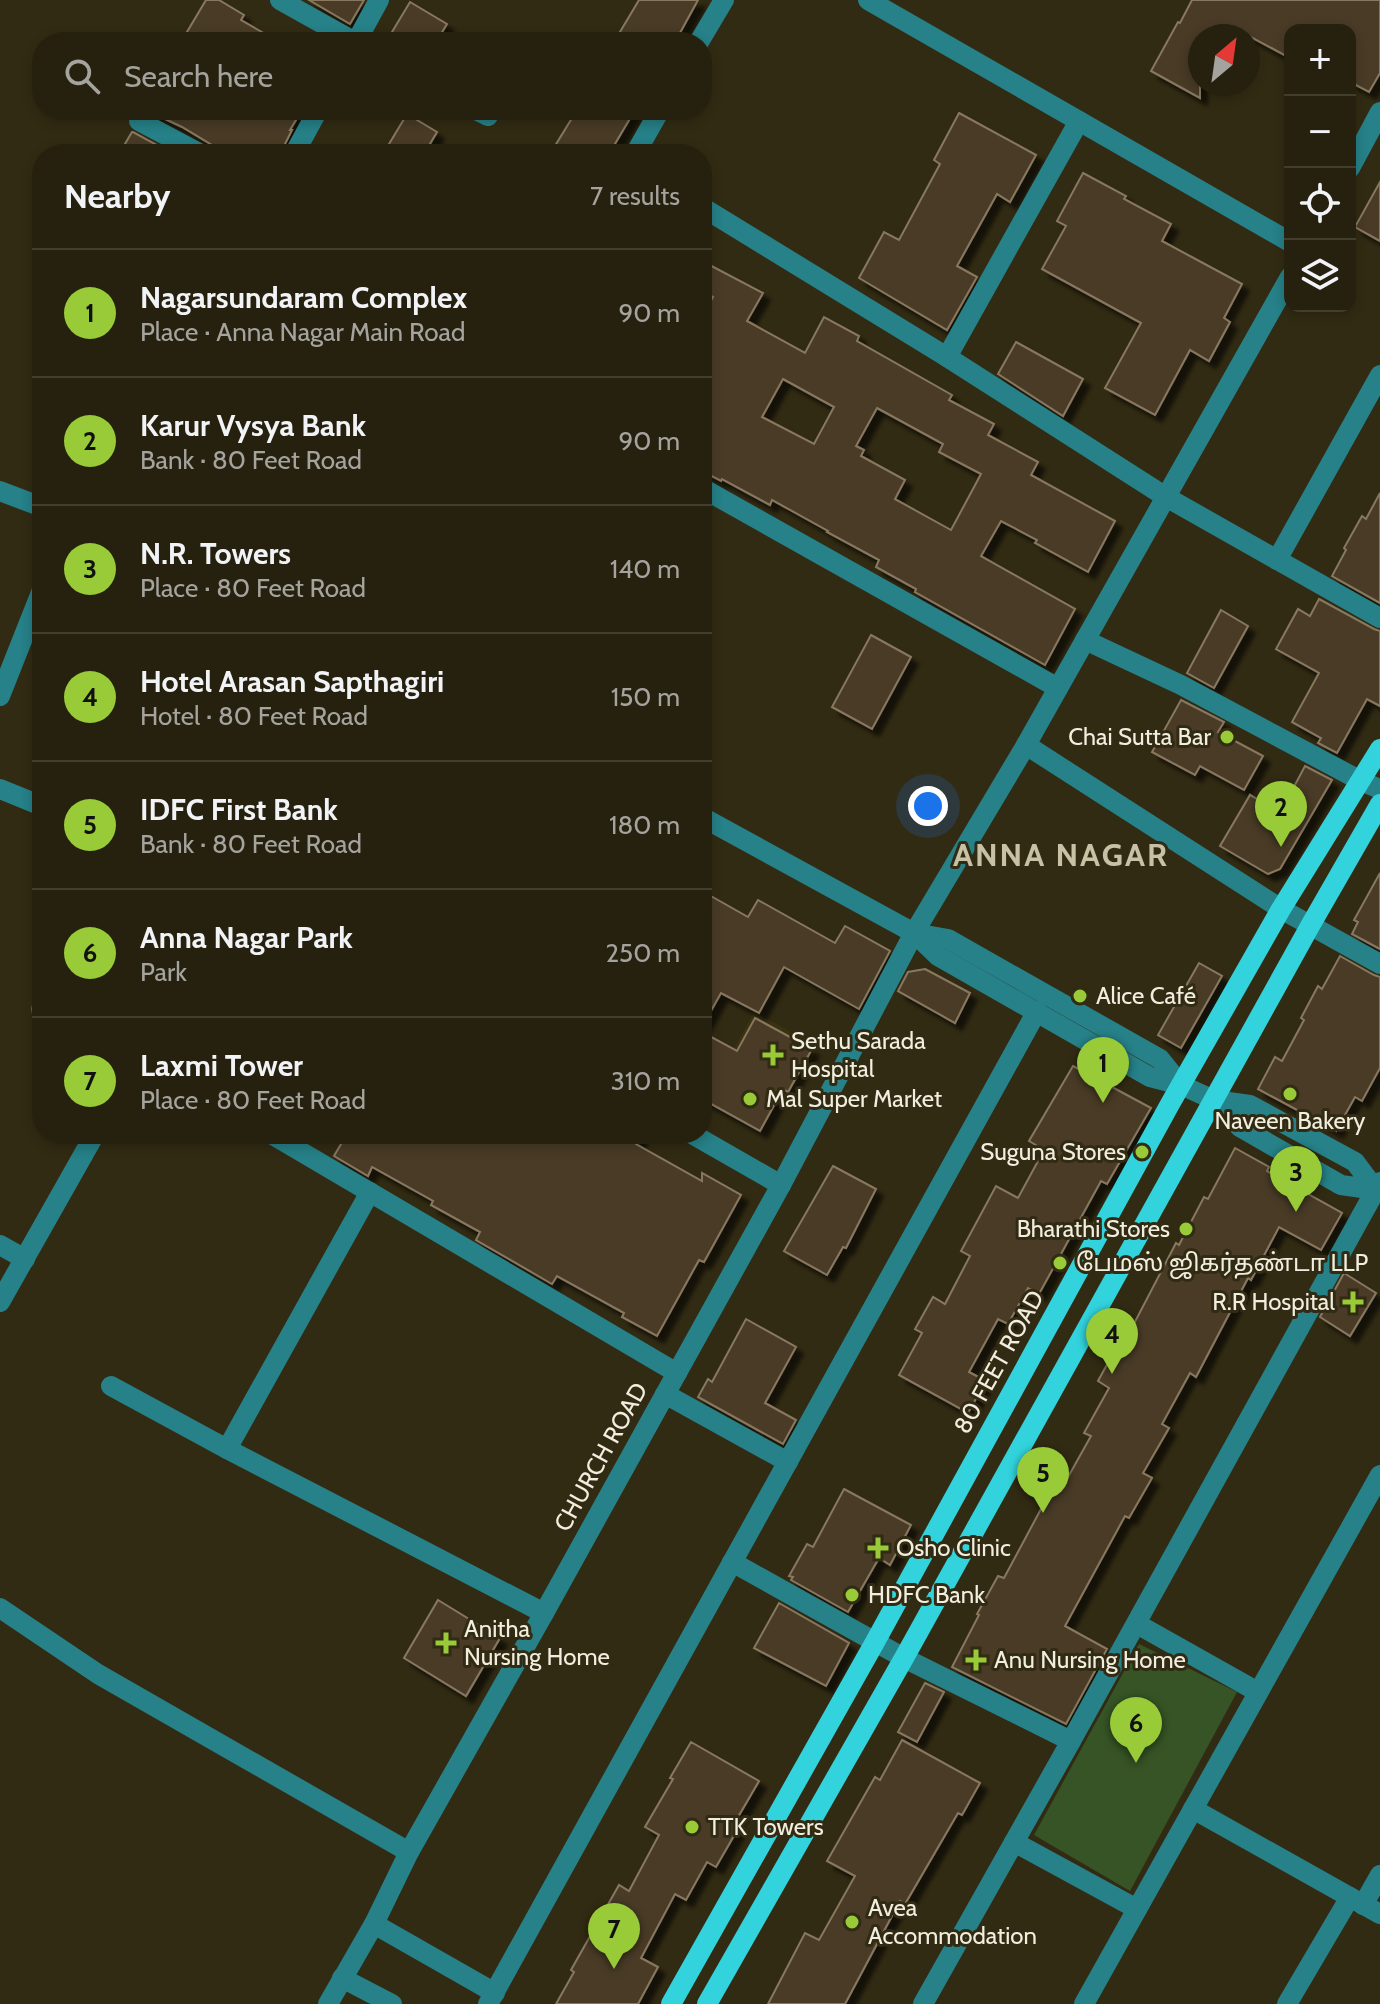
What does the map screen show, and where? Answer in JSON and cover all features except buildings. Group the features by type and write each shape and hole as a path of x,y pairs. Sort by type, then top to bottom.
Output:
{"main road":[{"name":"80 FEET ROAD","path":"671,2004 1281,909 1371,785 1380,749"},
{"path":"707,2004 904,1658 1380,804"}],"street":[{"path":"280,0 337,32"},
{"path":"361,32 379,0"},
{"path":"705,32 724,0"},
{"path":"868,0 1287,240"},
{"path":"1356,157 1380,112"},
{"path":"299,144 313,120"},
{"path":"641,144 654,120"},
{"path":"139,121 182,144"},
{"path":"947,357 1079,121"},
{"path":"712,213 947,357 1166,497 1380,618"},
{"name":"CHURCH ROAD","path":"328,2004 374,1924 409,1852 781,1185 914,933 1026,745 1284,288"},
{"path":"1277,560 1380,375"},
{"path":"0,491 32,503"},
{"path":"712,494 1058,688"},
{"path":"0,696 32,615"},
{"path":"1085,640 1181,685 1371,785"},
{"path":"1026,745 1281,909 1380,964"},
{"path":"0,789 32,802"},
{"path":"712,822 914,933 938,956 1150,1077 1181,1085 1214,1100 1240,1127 1341,1185 1379,1188 923,2004"},
{"path":"914,933 948,939 1160,1059 1181,1085"},
{"path":"374,1924 492,1999 1037,1011"},
{"path":"0,1302 89,1144"},
{"path":"288,1144 677,1373"},
{"path":"709,1144 781,1185"},
{"path":"227,1449 370,1192"},
{"path":"0,1245 25,1259"},
{"path":"111,1386 544,1613"},
{"path":"665,1394 788,1462"},
{"path":"1084,2004 1380,1475"},
{"path":"732,1562 904,1658 1071,1741"},
{"path":"0,1608 98,1674 409,1852"},
{"path":"1137,1624 1258,1692"},
{"path":"1193,1809 1364,1905"},
{"path":"1014,1842 1137,1909"},
{"path":"1287,2004 1364,1905 1380,1875"},
{"path":"342,1978 392,2004"}],"shaded area":[{"name":"Sethu Sarada Hospital","path":"754,1012 819,1047 791,1098 727,1062"}],"green space":[{"path":"1139,1644 1237,1692 1130,1891 1034,1835"}],"place":[{"name":"Chai Sutta Bar","path":"1227,737"},
{"name":"Karur Vysya Bank","path":"1281,847"},
{"name":"Alice Café","path":"1080,996"},
{"name":"Sethu Sarada Hospital","path":"773,1055"},
{"name":"Naveen Bakery","path":"1290,1094"},
{"name":"Mal Super Market","path":"750,1099"},
{"name":"Nagarsundaram Complex","path":"1103,1103"},
{"name":"Suguna Stores","path":"1142,1152"},
{"name":"N.R. Towers","path":"1296,1212"},
{"name":"Bharathi Stores","path":"1186,1229"},
{"name":"பேமஸ் ஜிகர்தண்டா LLP","path":"1060,1263"},
{"name":"R.R Hospital","path":"1353,1302"},
{"name":"Hotel Arasan Sapthagiri","path":"1112,1374"},
{"name":"IDFC First Bank","path":"1043,1513"},
{"name":"Osho Clinic","path":"878,1548"},
{"name":"HDFC Bank","path":"852,1595"},
{"name":"Anitha Nursing Home","path":"446,1643"},
{"name":"Anu Nursing Home","path":"976,1660"},
{"name":"Anna Nagar Park","path":"1136,1763"},
{"name":"TTK Towers","path":"692,1827"},
{"name":"Avea Accommodation","path":"852,1922"},
{"name":"Laxmi Tower","path":"614,1969"}],"district":[{"name":"ANNA NAGAR","path":"1061,855"}]}
